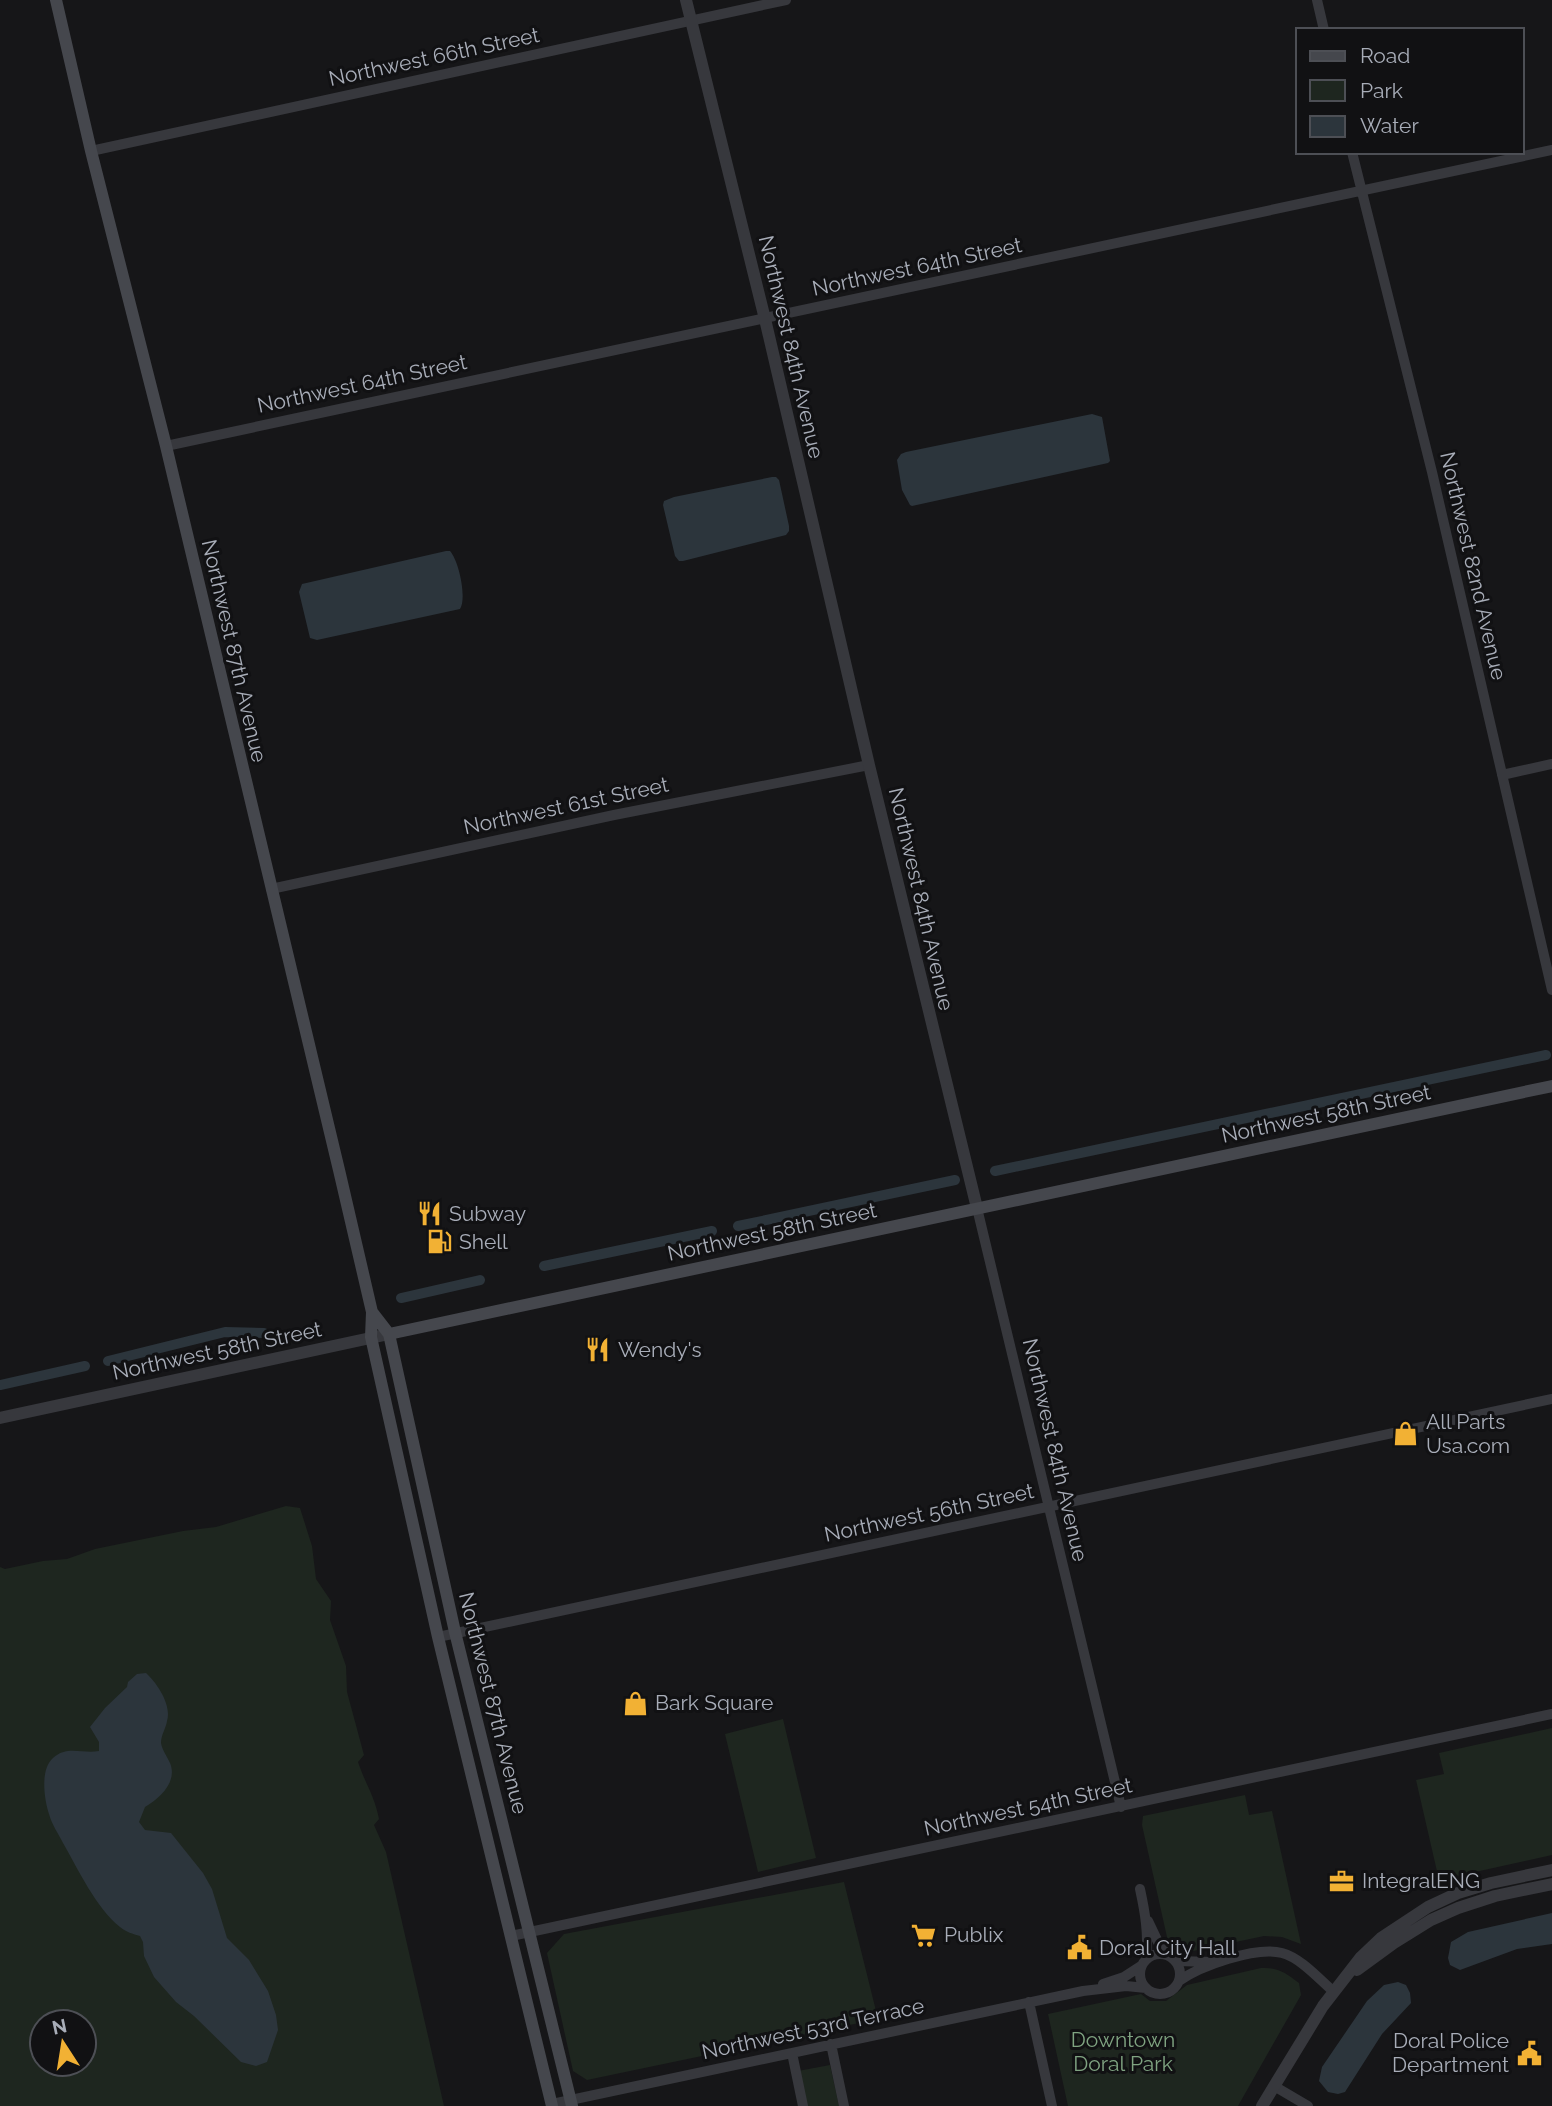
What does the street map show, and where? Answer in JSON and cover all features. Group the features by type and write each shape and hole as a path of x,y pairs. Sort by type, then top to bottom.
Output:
{"main road":[{"name":"Northwest 87th Avenue","path":"56,0 91,151 166,446 372,1312 371,1337 438,1637 552,2105"},
{"name":"Northwest 58th Street","path":"389,1334 1552,1086"},
{"name":"Northwest 87th Avenue","path":"372,1312 389,1334 455,1632 571,2103"}],"street":[{"name":"Northwest 84th Avenue","path":"686,0 765,319 869,765 1121,1807"},
{"name":"Northwest 66th Street","path":"91,151 786,0"},
{"path":"1317,0 1324,28"},
{"name":"Northwest 64th Street","path":"166,446 1552,150"},
{"name":"Northwest 82nd Avenue","path":"1352,154 1432,472 1552,990"},
{"path":"1502,775 1552,764"},
{"name":"Northwest 61st Street","path":"271,889 603,818 869,765"},
{"name":"Northwest 58th Street","path":"0,1418 389,1334"},
{"name":"Northwest 56th Street","path":"438,1637 1552,1399"},
{"name":"Northwest 54th Street","path":"511,1936 1552,1713"},
{"path":"1265,2105 1311,2025 1361,1957 1381,1938 1428,1907 1458,1893 1552,1870"},
{"path":"1348,1976 1421,1925 1458,1908 1552,1884"},
{"path":"1140,1889 1147,1948 1140,1978 1153,1993 1165,1993 1187,1976 1220,1961 1268,1951 1284,1954 1302,1965 1334,1992"},
{"path":"1421,1925 1428,1907"},
{"path":"1145,1914 1156,1939 1180,1971 1179,1981"},
{"path":"1143,1962 1156,1954 1171,1958 1220,1961"},
{"name":"Northwest 53rd Terrace","path":"1083,1991 1124,1977 1143,1962"},
{"name":"Northwest 53rd Terrace","path":"552,2105 1083,1991 1126,1986 1146,1988"},
{"path":"1029,2002 1052,2106"},
{"path":"831,2045 844,2106"},
{"path":"792,2053 803,2106"},
{"path":"1274,2086 1308,2106"}],"green space":[{"path":"286,1506 300,1508 312,1546 316,1579 331,1601 330,1620 346,1666 347,1692 364,1755 358,1762 379,1819 374,1825 386,1852 444,2106 0,2106 0,1567 5,1569 67,1559 95,1549 216,1527"},
{"path":"783,1719 816,1858 758,1872 725,1734"},
{"path":"1552,1728 1552,1855 1439,1880 1416,1780 1444,1774 1439,1753"},
{"path":"1245,1795 1249,1815 1272,1811 1301,1944 1282,1937 1264,1936 1179,1954 1169,1946 1142,1825 1143,1816"},
{"path":"844,1882 878,2019 587,2080 573,2071 547,1953 564,1934"},
{"name":"Downtown Doral Park","path":"1261,1968 1277,1970 1290,1976 1299,1983 1301,1995 1238,2106 1068,2106 1048,2014 1141,1994 1150,2001 1166,2001 1187,1985"},
{"path":"830,2065 839,2106 806,2106 798,2071"}],"water":[{"path":"1092,414 1102,417 1110,461 1108,463 912,506 902,490 897,460 906,452"},
{"path":"772,477 779,480 789,526 786,535 679,561 675,556 664,501"},
{"path":"450,551 459,571 463,597 460,609 317,640 310,638 299,592 302,584"},
{"path":"146,1673 159,1688 167,1708 167,1721 161,1743 172,1770 166,1789 145,1807 139,1822 145,1830 171,1833 203,1873 212,1889 227,1938 249,1960 268,1991 278,2030 267,2062 256,2066 241,2062 176,2002 154,1977 144,1956 140,1936 120,1927 95,1899 55,1829 47,1808 44,1784 49,1763 64,1752 99,1751 99,1742 90,1727 127,1687 128,1682 137,1674"},
{"path":"1552,1913 1552,1944 1517,1949 1460,1970 1450,1965 1448,1958 1451,1942 1468,1932"},
{"path":"1398,1982 1406,1985 1411,2003 1382,2034 1345,2092 1328,2092 1319,2081 1322,2067 1367,2001 1384,1985"}],"waterway":[{"path":"995,1171 1546,1055"},
{"path":"738,1226 955,1180"},
{"path":"544,1266 712,1231"},
{"path":"401,1298 480,1280"},
{"path":"108,1361 225,1332 264,1333"},
{"path":"0,1385 85,1366"}],"place":[{"name":"Subway","path":"429,1214"},
{"name":"Shell","path":"439,1242"},
{"name":"Wendy's","path":"598,1350"},
{"name":"All Parts Usa.com","path":"1406,1434"},
{"name":"Bark Square","path":"635,1703"},
{"name":"IntegralENG","path":"1342,1881"},
{"name":"Publix","path":"924,1935"},
{"name":"Doral City Hall","path":"1079,1948"},
{"name":"Doral Police Department","path":"1529,2053"}]}
